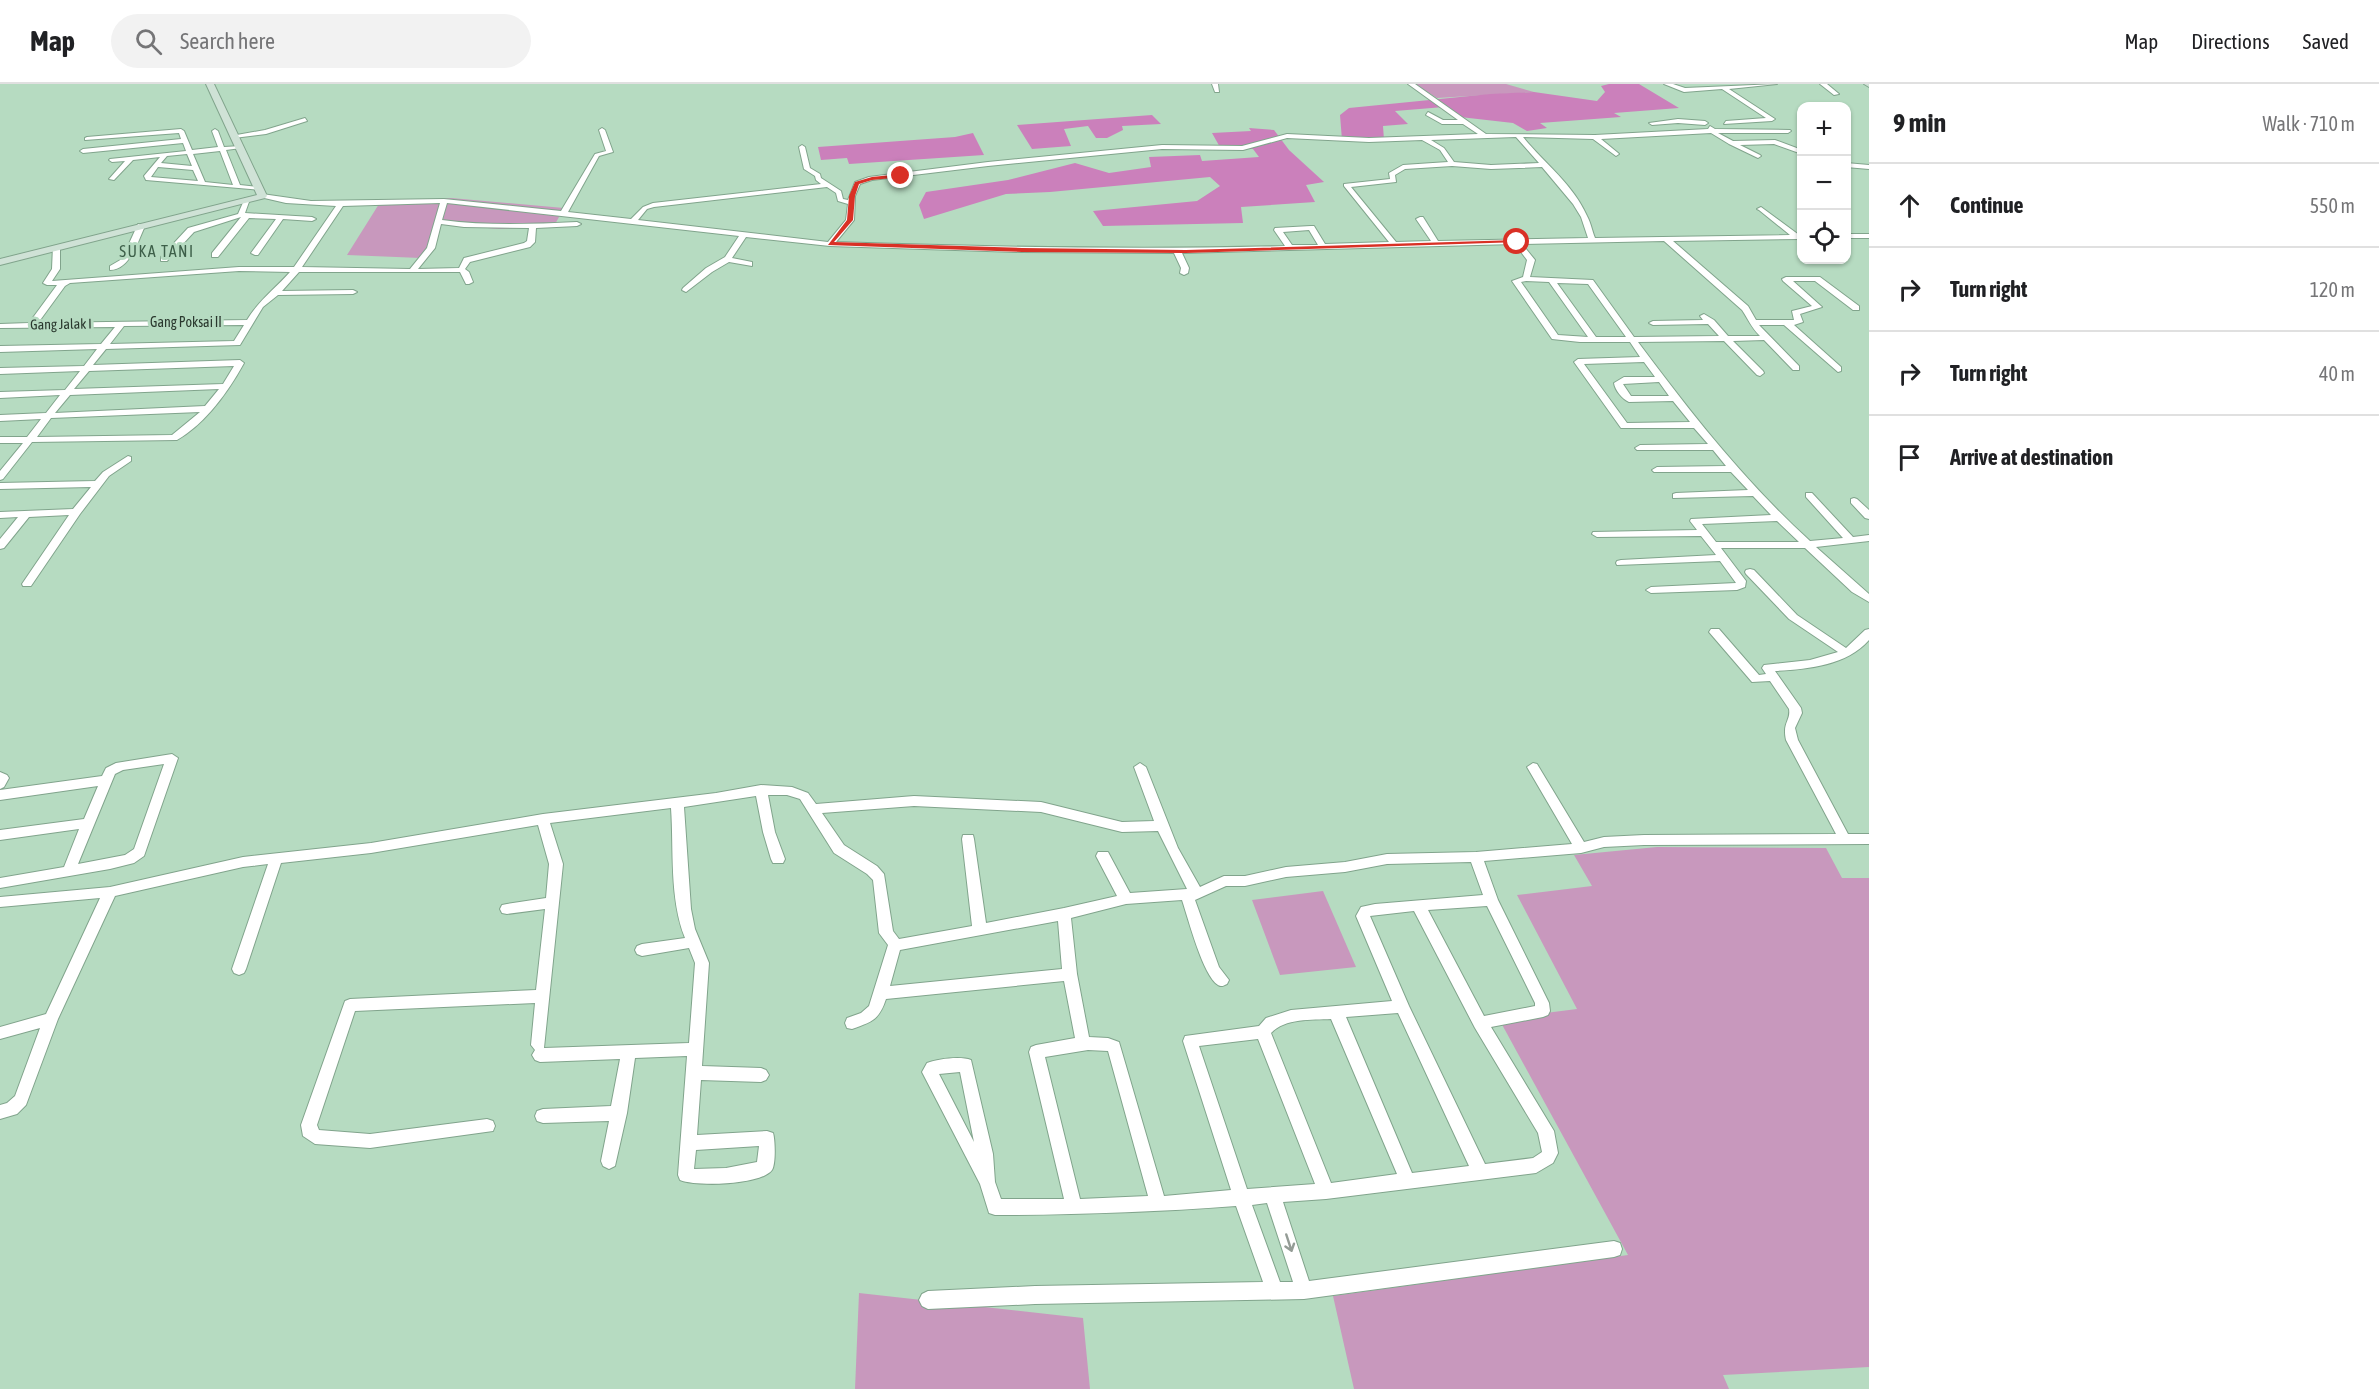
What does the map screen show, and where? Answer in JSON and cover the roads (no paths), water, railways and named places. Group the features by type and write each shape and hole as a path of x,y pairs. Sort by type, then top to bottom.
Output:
{"street":[{"path":"210,84 234,136 235,147 250,191 244,216 215,255"},
{"path":"1215,84 1217,91"},
{"path":"1411,84 1485,136"},
{"path":"1667,84 1679,90 1774,84"},
{"path":"1823,84 1836,94"},
{"path":"1652,123 1772,119 1724,88"},
{"path":"1428,114 1442,122 1462,122"},
{"path":"234,136 266,132 305,120"},
{"path":"1757,120 1781,143"},
{"path":"1704,123 1731,143 1758,156"},
{"path":"564,213 597,154 610,152 602,130"},
{"path":"830,244 850,220 857,183 872,178 987,164 1162,147 1243,148 1287,136 1365,140 1518,135 1595,137 1712,130 1788,131"},
{"path":"87,139 180,131 202,183"},
{"path":"215,131 223,150 250,191"},
{"path":"1518,135 1546,165 1582,212 1586,229 1592,240"},
{"path":"1422,137 1442,149 1452,164"},
{"path":"1595,137 1616,154"},
{"path":"83,151 184,141"},
{"path":"1731,143 1768,141 1781,143 1797,151"},
{"path":"1088,143 1089,155"},
{"path":"112,160 235,147"},
{"path":"802,147 807,169 817,173 819,180 839,192 840,200 852,203"},
{"path":"165,155 147,176 148,179 202,183 297,201 341,203 444,201 830,244 1022,250 1177,251 1436,243 1797,237"},
{"path":"112,179 131,158"},
{"path":"1394,244 1346,185 1394,181 1391,174 1403,167 1452,164 1491,167 1546,165"},
{"path":"157,165 196,168"},
{"path":"1851,165 1869,167"},
{"path":"633,221 645,208 653,205 828,185"},
{"path":"0,262 141,226 250,191"},
{"path":"412,271 431,248 444,201"},
{"path":"249,322 260,305 275,293 298,268 341,203"},
{"path":"1761,209 1797,236"},
{"path":"164,259 191,230 244,216 312,219"},
{"path":"255,253 280,218"},
{"path":"1420,219 1436,243"},
{"path":"438,221 484,226 577,224"},
{"path":"113,268 125,260 141,226"},
{"path":"461,270 467,260 530,243 533,226"},
{"path":"1290,248 1278,230 1311,228 1323,247"},
{"path":"686,290 709,270 728,259 744,234"},
{"path":"1851,236 1869,236"},
{"path":"1664,238 1688,256 1745,308 1752,323 1796,368"},
{"path":"1517,242 1531,261 1526,279"},
{"path":"56,248 56,269 47,283 63,284 79,280 190,271 298,268 339,282 354,292"},
{"path":"1177,251 1185,268 1184,273"},
{"path":"728,259 749,264"},
{"path":"275,293 412,271 461,270 465,272 469,282"},
{"path":"1767,338 1727,340 1668,340 1632,340 1594,340 1562,339 1553,335 1516,281 1526,279 1590,282 1632,340 1661,379 1734,469 1806,545 1869,599"},
{"path":"1752,323 1799,322 1795,313 1818,307 1786,279 1817,279 1856,308"},
{"path":"1552,281 1594,340"},
{"path":"32,325 63,284"},
{"path":"1647,316 1668,340"},
{"path":"1653,323 1707,319 1760,373"},
{"name":"Gang Jalak I","path":"0,349 235,343 249,322"},
{"name":"Gang Poksai II","path":"122,323 249,322"},
{"path":"1786,322 1838,369"},
{"path":"2,472 122,323"},
{"name":"Gang Jalak I","path":"0,326 122,323"},
{"path":"1646,359 1578,362 1624,426 1698,424"},
{"path":"0,370 239,362 226,386 182,434 174,438 0,440"},
{"path":"1661,379 1624,380 1618,383 1619,388 1629,399 1677,398"},
{"path":"0,395 226,386"},
{"path":"0,418 206,409"},
{"path":"1640,448 1716,447"},
{"path":"27,584 97,484 112,469 128,459"},
{"path":"1657,470 1734,469"},
{"path":"0,486 97,484"},
{"path":"1676,496 1756,493"},
{"path":"1809,495 1850,539"},
{"path":"1854,501 1869,516"},
{"path":"0,515 76,512"},
{"path":"0,546 26,514"},
{"path":"1651,590 1728,588 1741,585 1695,521 1779,518"},
{"path":"1597,534 1702,532"},
{"path":"1713,545 1806,545 1869,538"},
{"path":"1621,563 1722,558"},
{"path":"1750,572 1799,622 1845,652"},
{"path":"1716,632 1756,679 1773,677"},
{"path":"1844,838 1792,740 1789,728 1796,713 1795,708 1768,668 1819,664 1862,642 1869,633"},
{"path":"0,883 129,859 139,852 172,758 115,767 110,771 69,870"},
{"path":"1533,767 1581,848"},
{"path":"1140,768 1162,826 1186,878 1213,970 1222,980"},
{"path":"0,777 3,778 0,784"},
{"path":"0,795 106,780"},
{"path":"761,790 778,859"},
{"path":"0,902 111,891 243,862 371,848 543,819 716,798 761,790 796,792 804,796 839,849 872,870 879,878 886,933 895,944"},
{"path":"677,802 684,905 693,942 699,950 702,963 688,1143 687,1177 746,1172 766,1166 767,1138 688,1143"},
{"path":"812,809 884,802 1041,807 1122,827 1162,826"},
{"path":"543,819 547,838 554,848 556,864 539,1050 696,1049"},
{"path":"0,835 89,823"},
{"path":"968,839 980,931"},
{"path":"895,944 927,942 1126,899 1192,895 1224,881 1256,880 1286,872 1345,867 1387,859 1476,857 1581,848 1604,842 1644,840 1869,839"},
{"path":"1103,856 1126,899"},
{"path":"1476,857 1491,900 1542,1003 1543,1011 1480,1023"},
{"path":"239,969 276,859"},
{"path":"0,1112 12,1109 21,1100 51,1019 111,891"},
{"path":"1481,1173 1402,1006 1363,916 1366,911 1376,909 1491,900"},
{"path":"507,909 552,903"},
{"path":"987,1182 985,1154 966,1065 932,1068 930,1072 987,1182 995,1207 1074,1207 1242,1199 1481,1173 1536,1165 1547,1158 1550,1153 1546,1131 1480,1023 1419,907"},
{"path":"1064,914 1070,974 1083,1044"},
{"path":"642,950 693,942"},
{"path":"852,1023 873,1012 895,944"},
{"path":"880,993 1070,974"},
{"path":"487,1126 370,1141 315,1137 309,1131 309,1125 350,1005 543,996"},
{"path":"1275,1291 1190,1041 1263,1032 1279,1018 1402,1006"},
{"path":"1336,1012 1408,1181"},
{"path":"0,1033 51,1019"},
{"path":"1263,1032 1326,1191"},
{"path":"1074,1207 1036,1052 1083,1044 1109,1044 1114,1047 1158,1204"},
{"path":"609,1161 629,1051"},
{"path":"694,1073 761,1075"},
{"path":"543,1116 619,1113"},
{"path":"1273,1196 1304,1290"},
{"path":"928,1300 1035,1295 1304,1290 1614,1249"}],"district":[{"name":"SUKA TANI","path":"157,251"}]}
